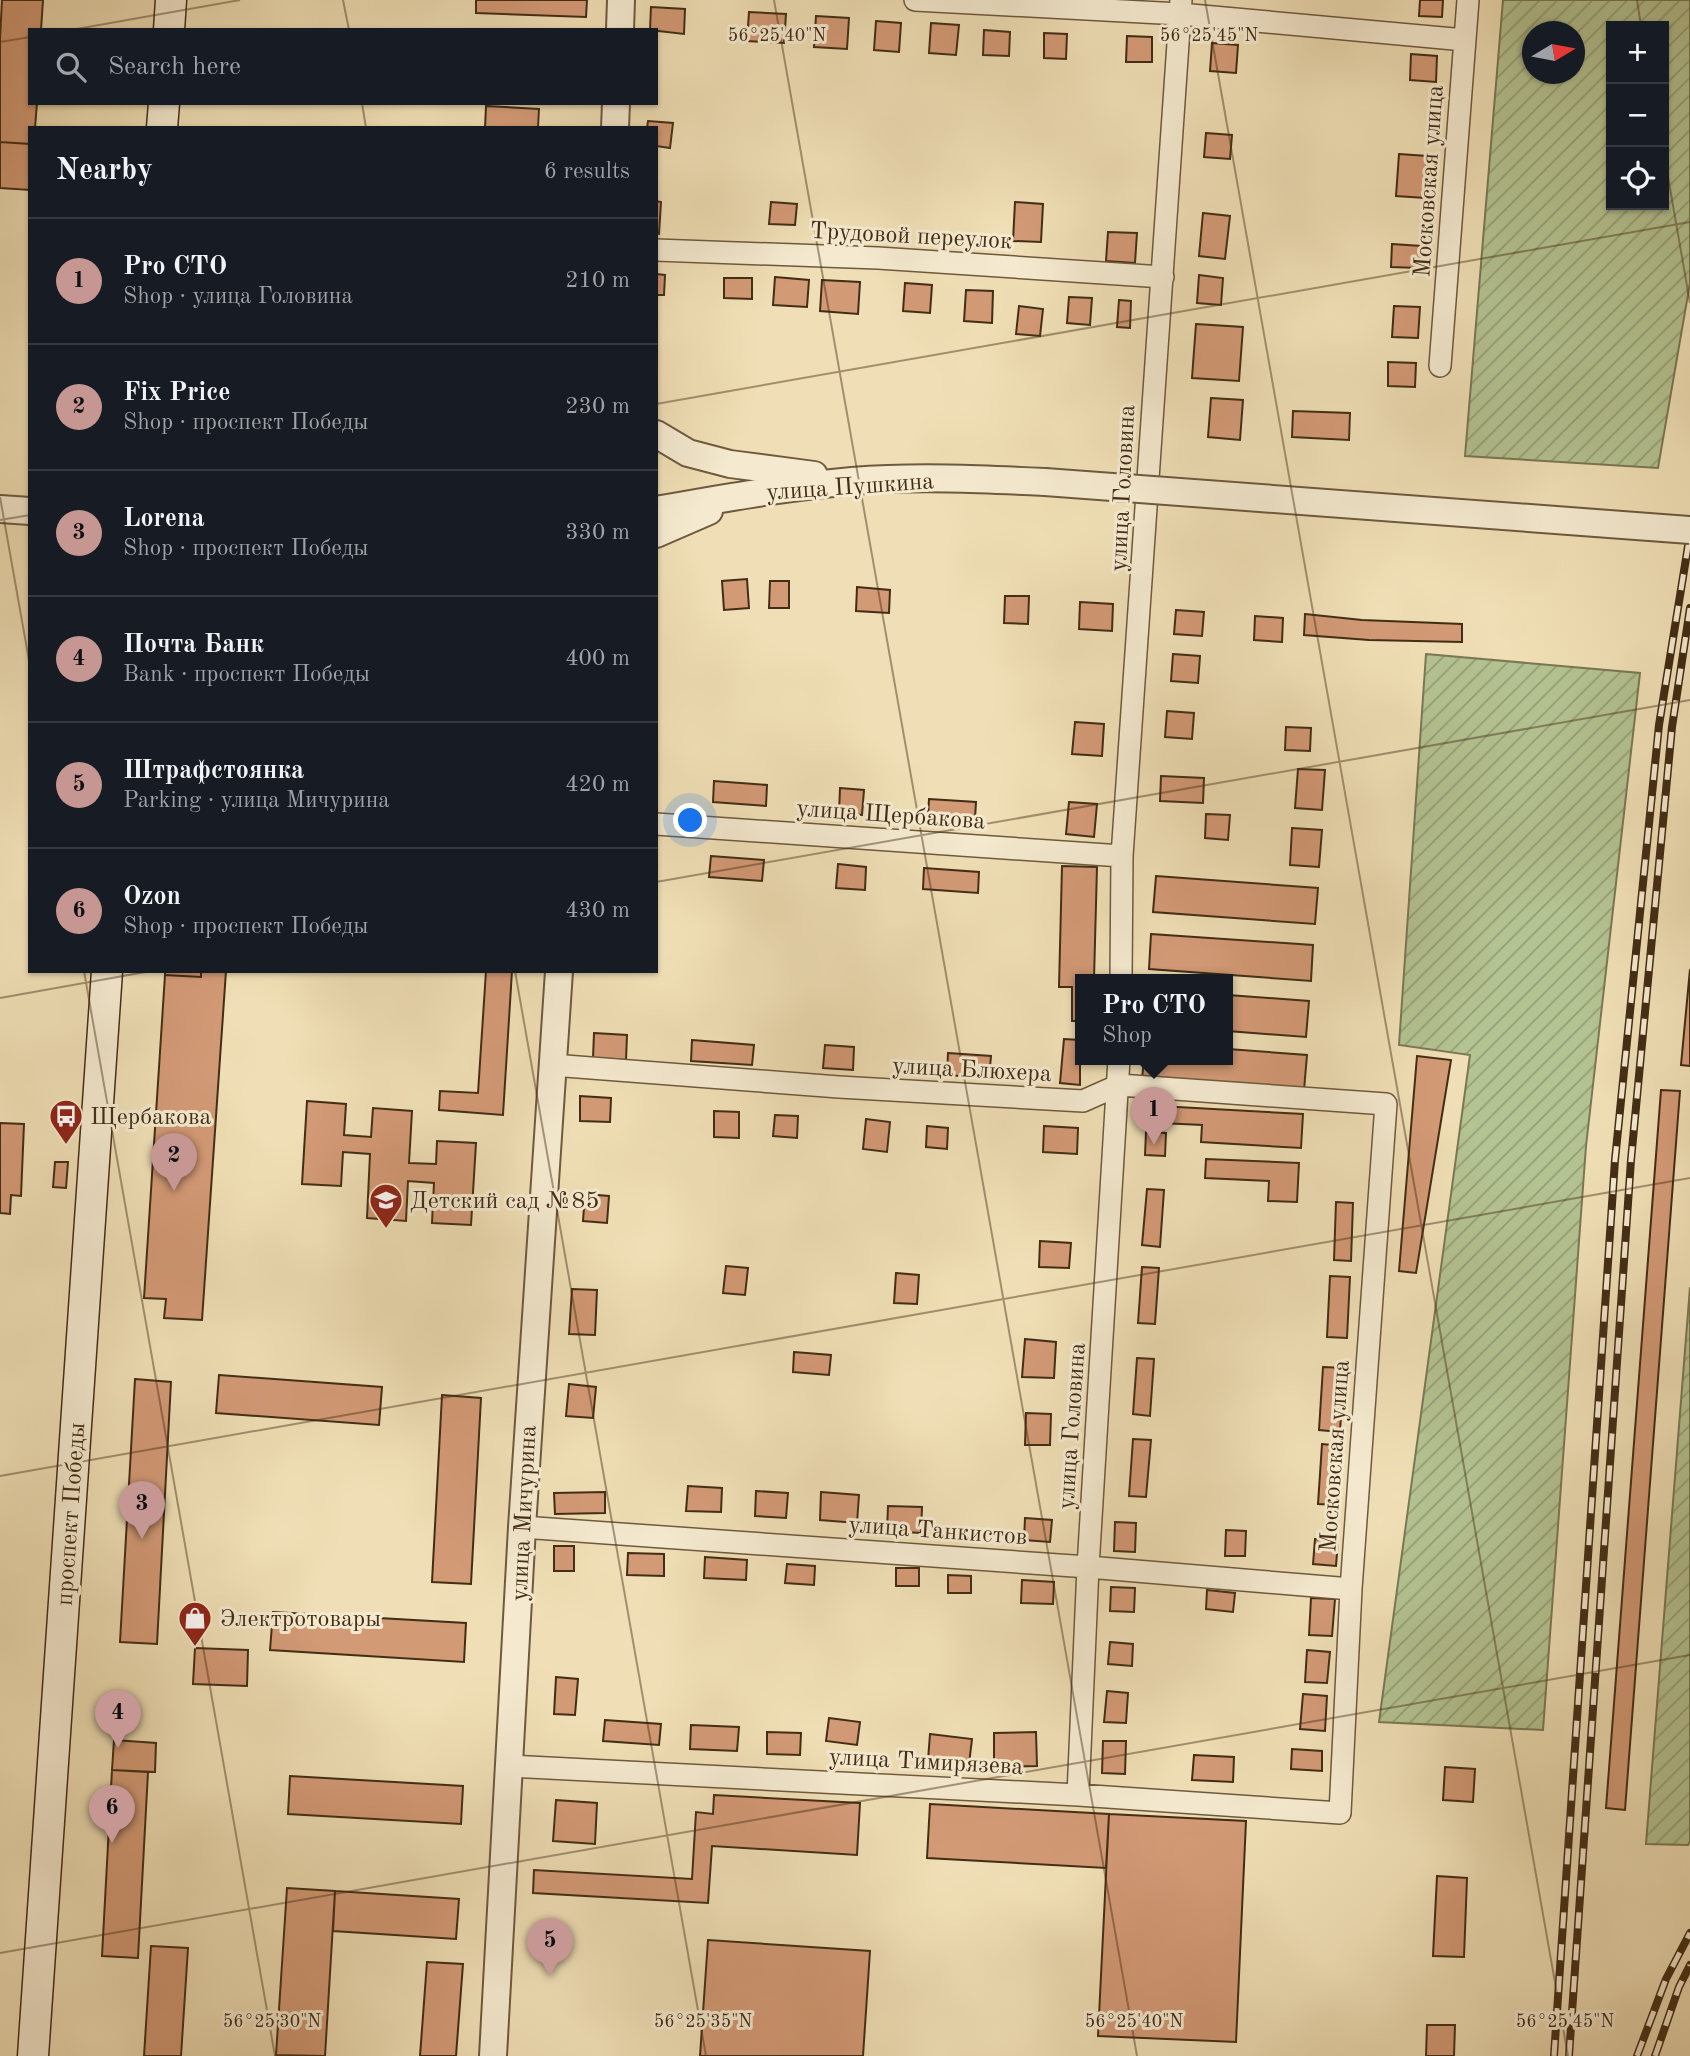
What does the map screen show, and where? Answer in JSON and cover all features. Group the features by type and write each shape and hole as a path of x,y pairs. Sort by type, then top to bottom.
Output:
{"main road":[{"path":"169,28 171,0"},
{"path":"162,126 164,105"},
{"name":"проспект Победы","path":"33,2056 107,973"}],"street":[{"path":"620,28 621,0"},
{"path":"915,0 1181,7 1465,40"},
{"name":"Московская улица","path":"1440,366 1468,0"},
{"name":"улица Головина","path":"1121,974 1122,856 1181,7"},
{"path":"615,126 616,105"},
{"name":"Трудовой переулок","path":"658,250 878,258 1163,277"},
{"path":"658,436 688,453 730,464 854,481"},
{"name":"улица Пушкина","path":"658,510 854,481 975,479 1690,530"},
{"path":"658,533 745,495"},
{"path":"0,509 28,511"},
{"name":"улица Щербакова","path":"658,824 1122,856"},
{"name":"улица Мичурина","path":"493,2056 522,1527 559,973"},
{"name":"улица Блюхера","path":"552,1065 839,1087 1083,1101 1119,1085 1386,1104"},
{"name":"улица Головина","path":"1078,1796 1088,1567 1119,1065"},
{"name":"Московская улица","path":"1340,1813 1351,1589 1386,1104"},
{"name":"улица Танкистов","path":"522,1527 1088,1567 1351,1589"},
{"name":"улица Тимирязева","path":"509,1766 1078,1796 1340,1813"}],"green space":[{"path":"1503,0 1690,0 1690,283 1658,468 1465,456"},
{"path":"1426,654 1640,673 1586,1146 1543,1730 1379,1722 1470,1055 1399,1045"},
{"path":"1690,1287 1690,1841 1688,1845 1646,1844"}],"building":[{"path":"2,0 43,0 41,28 28,28 28,105 37,105 35,126 28,126 28,144 0,142"},
{"path":"476,0 587,0 586,17 476,13"},
{"path":"1420,0 1443,0 1442,17 1419,16"},
{"path":"651,7 685,9 684,34 650,28"},
{"path":"749,12 786,14 784,43 747,41"},
{"path":"816,16 849,18 847,49 814,47"},
{"path":"876,21 901,23 899,52 874,50"},
{"path":"931,23 959,25 956,55 929,53"},
{"path":"984,30 1010,32 1009,56 983,55"},
{"path":"1044,33 1067,34 1066,59 1044,58"},
{"path":"1127,36 1152,37 1152,62 1126,62"},
{"path":"1212,43 1238,45 1236,73 1210,71"},
{"path":"1411,54 1437,56 1436,82 1410,80"},
{"path":"486,106 539,109 538,126 485,126"},
{"path":"648,121 673,123 670,148 658,146 658,126 647,126"},
{"path":"1206,133 1232,135 1230,159 1204,157"},
{"path":"0,142 28,144 28,190 0,188"},
{"path":"1399,154 1427,156 1425,198 1396,196"},
{"path":"658,201 661,202 658,234"},
{"path":"771,202 797,204 795,225 769,224"},
{"path":"1015,202 1043,204 1041,242 1013,241"},
{"path":"1203,213 1230,216 1225,259 1199,256"},
{"path":"1108,232 1137,233 1135,263 1106,261"},
{"path":"1392,244 1421,246 1419,268 1391,267"},
{"path":"658,274 665,275 664,295 658,295"},
{"path":"1199,275 1223,278 1221,305 1197,303"},
{"path":"775,277 809,280 807,307 773,305"},
{"path":"724,278 752,278 752,299 724,298"},
{"path":"822,280 860,282 858,314 820,311"},
{"path":"905,283 932,285 930,313 903,311"},
{"path":"966,290 993,291 992,323 964,321"},
{"path":"1069,297 1092,298 1090,325 1067,323"},
{"path":"1119,300 1131,301 1130,328 1117,327"},
{"path":"1019,306 1043,309 1040,336 1016,334"},
{"path":"1394,306 1420,307 1418,338 1392,337"},
{"path":"1196,324 1243,327 1239,381 1192,378"},
{"path":"1388,362 1416,363 1415,387 1388,386"},
{"path":"1211,398 1243,400 1240,440 1208,437"},
{"path":"1293,411 1350,413 1349,440 1292,437"},
{"path":"747,579 749,608 724,610 722,581"},
{"path":"770,581 789,581 789,608 769,608"},
{"path":"857,587 890,590 889,613 856,611"},
{"path":"1005,596 1029,596 1028,624 1004,623"},
{"path":"1080,602 1113,604 1112,631 1079,629"},
{"path":"1176,610 1204,612 1202,636 1174,634"},
{"path":"1305,614 1362,620 1462,624 1462,642 1369,640 1304,635"},
{"path":"1255,616 1283,618 1282,642 1254,640"},
{"path":"1173,654 1200,656 1198,683 1171,681"},
{"path":"1167,711 1194,713 1192,739 1165,737"},
{"path":"1075,722 1104,724 1102,756 1072,754"},
{"path":"1286,727 1311,728 1310,751 1285,750"},
{"path":"1298,769 1325,770 1322,810 1295,808"},
{"path":"1161,776 1204,778 1203,803 1160,801"},
{"path":"714,781 767,785 766,806 713,802"},
{"path":"840,788 864,790 862,815 839,813"},
{"path":"929,799 976,802 975,819 928,816"},
{"path":"1069,802 1097,804 1094,837 1066,834"},
{"path":"1206,814 1230,815 1228,840 1205,838"},
{"path":"1292,828 1322,830 1319,867 1290,865"},
{"path":"711,856 764,860 762,881 709,877"},
{"path":"838,864 866,867 865,890 836,888"},
{"path":"1062,866 1097,867 1094,974 1075,974 1075,1021 1072,1021 1072,987 1059,987"},
{"path":"924,868 979,872 978,893 923,889"},
{"path":"1156,876 1318,888 1315,924 1153,912"},
{"path":"1151,934 1313,945 1311,981 1149,969"},
{"path":"1690,969 1690,1066 1681,1065"},
{"path":"201,973 201,977 165,975"},
{"path":"201,973 226,973 202,1320 164,1318 166,1299 144,1298 165,975 201,977"},
{"path":"486,973 512,973 503,1115 439,1110 440,1091 478,1093"},
{"path":"1233,995 1309,1001 1306,1037 1233,1031"},
{"path":"594,1033 627,1035 626,1060 593,1058"},
{"path":"1064,1039 1075,1040 1075,1065 1080,1065 1080,1085 1060,1083"},
{"path":"692,1040 754,1045 752,1065 691,1061"},
{"path":"825,1045 854,1047 853,1070 823,1068"},
{"path":"1233,1049 1307,1055 1304,1090 1142,1079 1143,1065 1233,1065"},
{"path":"948,1053 991,1056 989,1078 947,1075"},
{"path":"1417,1056 1451,1060 1416,1273 1399,1271"},
{"path":"1661,1090 1680,1091 1625,1810 1606,1808"},
{"path":"580,1096 611,1098 610,1122 580,1121"},
{"path":"307,1101 346,1104 344,1135 371,1137 373,1108 412,1111 409,1163 436,1164 437,1141 476,1143 471,1225 432,1223 434,1183 408,1181 406,1221 367,1218 370,1154 343,1152 341,1186 302,1184"},
{"path":"1141,1105 1303,1114 1301,1148 1201,1142 1202,1125 1140,1122"},
{"path":"714,1111 739,1112 739,1138 714,1137"},
{"path":"775,1115 798,1116 797,1138 773,1136"},
{"path":"866,1119 890,1122 887,1152 863,1149"},
{"path":"0,1123 24,1124 21,1196 11,1195 10,1214 0,1213"},
{"path":"927,1126 948,1128 947,1149 926,1147"},
{"path":"1044,1126 1078,1128 1077,1154 1043,1152"},
{"path":"1146,1132 1166,1133 1165,1156 1145,1155"},
{"path":"1206,1159 1299,1163 1297,1202 1268,1201 1269,1181 1205,1178"},
{"path":"55,1162 68,1162 66,1188 53,1187"},
{"path":"1147,1189 1164,1190 1160,1247 1142,1245"},
{"path":"585,1194 609,1196 607,1223 583,1221"},
{"path":"1336,1202 1353,1203 1351,1261 1334,1260"},
{"path":"1040,1241 1071,1243 1069,1268 1039,1267"},
{"path":"726,1266 748,1268 745,1295 723,1293"},
{"path":"1142,1267 1159,1268 1155,1324 1138,1323"},
{"path":"896,1273 919,1275 917,1304 894,1303"},
{"path":"1330,1276 1350,1277 1347,1338 1327,1337"},
{"path":"572,1289 597,1290 595,1335 569,1334"},
{"path":"1025,1339 1056,1342 1054,1378 1022,1377"},
{"path":"794,1352 831,1355 829,1375 793,1372"},
{"path":"1137,1358 1154,1359 1150,1416 1133,1414"},
{"path":"1323,1367 1344,1368 1340,1432 1319,1430"},
{"path":"219,1375 382,1387 379,1425 216,1413"},
{"path":"135,1379 171,1382 157,1644 120,1642"},
{"path":"569,1384 596,1387 593,1418 566,1416"},
{"path":"442,1395 481,1398 471,1584 432,1582"},
{"path":"1026,1413 1051,1414 1050,1445 1025,1445"},
{"path":"1133,1439 1151,1440 1146,1497 1129,1496"},
{"path":"1322,1444 1341,1446 1337,1505 1318,1504"},
{"path":"688,1486 722,1488 721,1512 686,1511"},
{"path":"756,1491 788,1493 786,1518 755,1516"},
{"path":"605,1492 605,1513 555,1514 554,1493"},
{"path":"821,1492 859,1495 857,1523 820,1520"},
{"path":"888,1506 922,1507 921,1533 887,1531"},
{"path":"1025,1518 1052,1520 1050,1542 1024,1540"},
{"path":"1115,1522 1136,1523 1135,1552 1114,1551"},
{"path":"1226,1530 1246,1531 1245,1556 1225,1556"},
{"path":"1315,1539 1338,1540 1336,1566 1313,1564"},
{"path":"554,1546 574,1546 574,1571 554,1571"},
{"path":"628,1553 664,1554 664,1576 627,1575"},
{"path":"705,1557 747,1560 746,1580 704,1578"},
{"path":"787,1564 815,1566 814,1585 785,1583"},
{"path":"896,1568 919,1568 919,1586 896,1586"},
{"path":"948,1575 971,1576 971,1593 948,1593"},
{"path":"1022,1580 1054,1582 1053,1604 1021,1603"},
{"path":"1111,1587 1135,1588 1134,1612 1110,1611"},
{"path":"1207,1590 1235,1593 1233,1612 1206,1609"},
{"path":"1311,1598 1335,1599 1332,1636 1309,1635"},
{"path":"273,1612 466,1623 464,1662 270,1650"},
{"path":"1110,1642 1133,1644 1132,1666 1108,1664"},
{"path":"195,1648 248,1650 247,1686 193,1684"},
{"path":"1307,1650 1330,1652 1327,1683 1305,1682"},
{"path":"556,1677 578,1679 575,1715 554,1714"},
{"path":"1107,1691 1128,1693 1126,1723 1104,1722"},
{"path":"1303,1694 1327,1696 1325,1731 1300,1729"},
{"path":"829,1718 860,1722 857,1745 826,1741"},
{"path":"605,1720 661,1724 659,1745 603,1741"},
{"path":"691,1725 739,1727 737,1751 690,1749"},
{"path":"767,1732 801,1733 800,1755 767,1754"},
{"path":"1036,1732 1037,1766 994,1767 994,1733"},
{"path":"930,1734 972,1739 969,1764 928,1760"},
{"path":"114,1740 156,1743 155,1772 112,1770"},
{"path":"1103,1741 1126,1741 1125,1774 1102,1773"},
{"path":"1292,1749 1322,1751 1322,1771 1291,1769"},
{"path":"1194,1755 1234,1757 1233,1782 1192,1780"},
{"path":"1445,1767 1475,1769 1473,1802 1443,1800"},
{"path":"112,1770 148,1772 138,1958 102,1956"},
{"path":"290,1776 463,1786 461,1824 288,1814"},
{"path":"714,1795 860,1803 857,1855 712,1846 708,1903 533,1893 534,1870 692,1879 696,1812 713,1814"},
{"path":"556,1800 597,1803 595,1844 553,1841"},
{"path":"930,1804 1109,1814 1106,1868 927,1858"},
{"path":"1109,1814 1246,1821 1236,2042 1098,2036"},
{"path":"1437,1876 1467,1878 1464,1957 1433,1956"},
{"path":"287,1888 335,1891 325,2056 276,2055"},
{"path":"335,1891 459,1899 456,1939 333,1931"},
{"path":"708,1940 870,1951 863,2056 700,2056"},
{"path":"151,1946 188,1948 181,2056 144,2056"},
{"path":"427,1962 463,1964 456,2056 420,2056"},
{"path":"1427,2025 1455,2025 1454,2056 1426,2056"}],"railway":[{"path":"1554,2056 1615,1160 1659,725 1690,534"},
{"path":"1569,2056 1631,1160 1672,727 1690,608"},
{"path":"1637,2056 1666,1979 1690,1933"},
{"path":"1655,2056 1679,1987 1690,1965"}],"place":[{"name":"Pro СТО","path":"1154,1145"},
{"name":"Щербакова","path":"66,1146"},
{"name":"Fix Price","path":"174,1191"},
{"name":"Детский сад №85","path":"386,1230"},
{"name":"Lorena","path":"142,1539"},
{"name":"Электротовары","path":"195,1648"},
{"name":"Почта Банк","path":"118,1748"},
{"name":"Ozon","path":"112,1843"},
{"name":"Штрафстоянка","path":"550,1976"}]}
